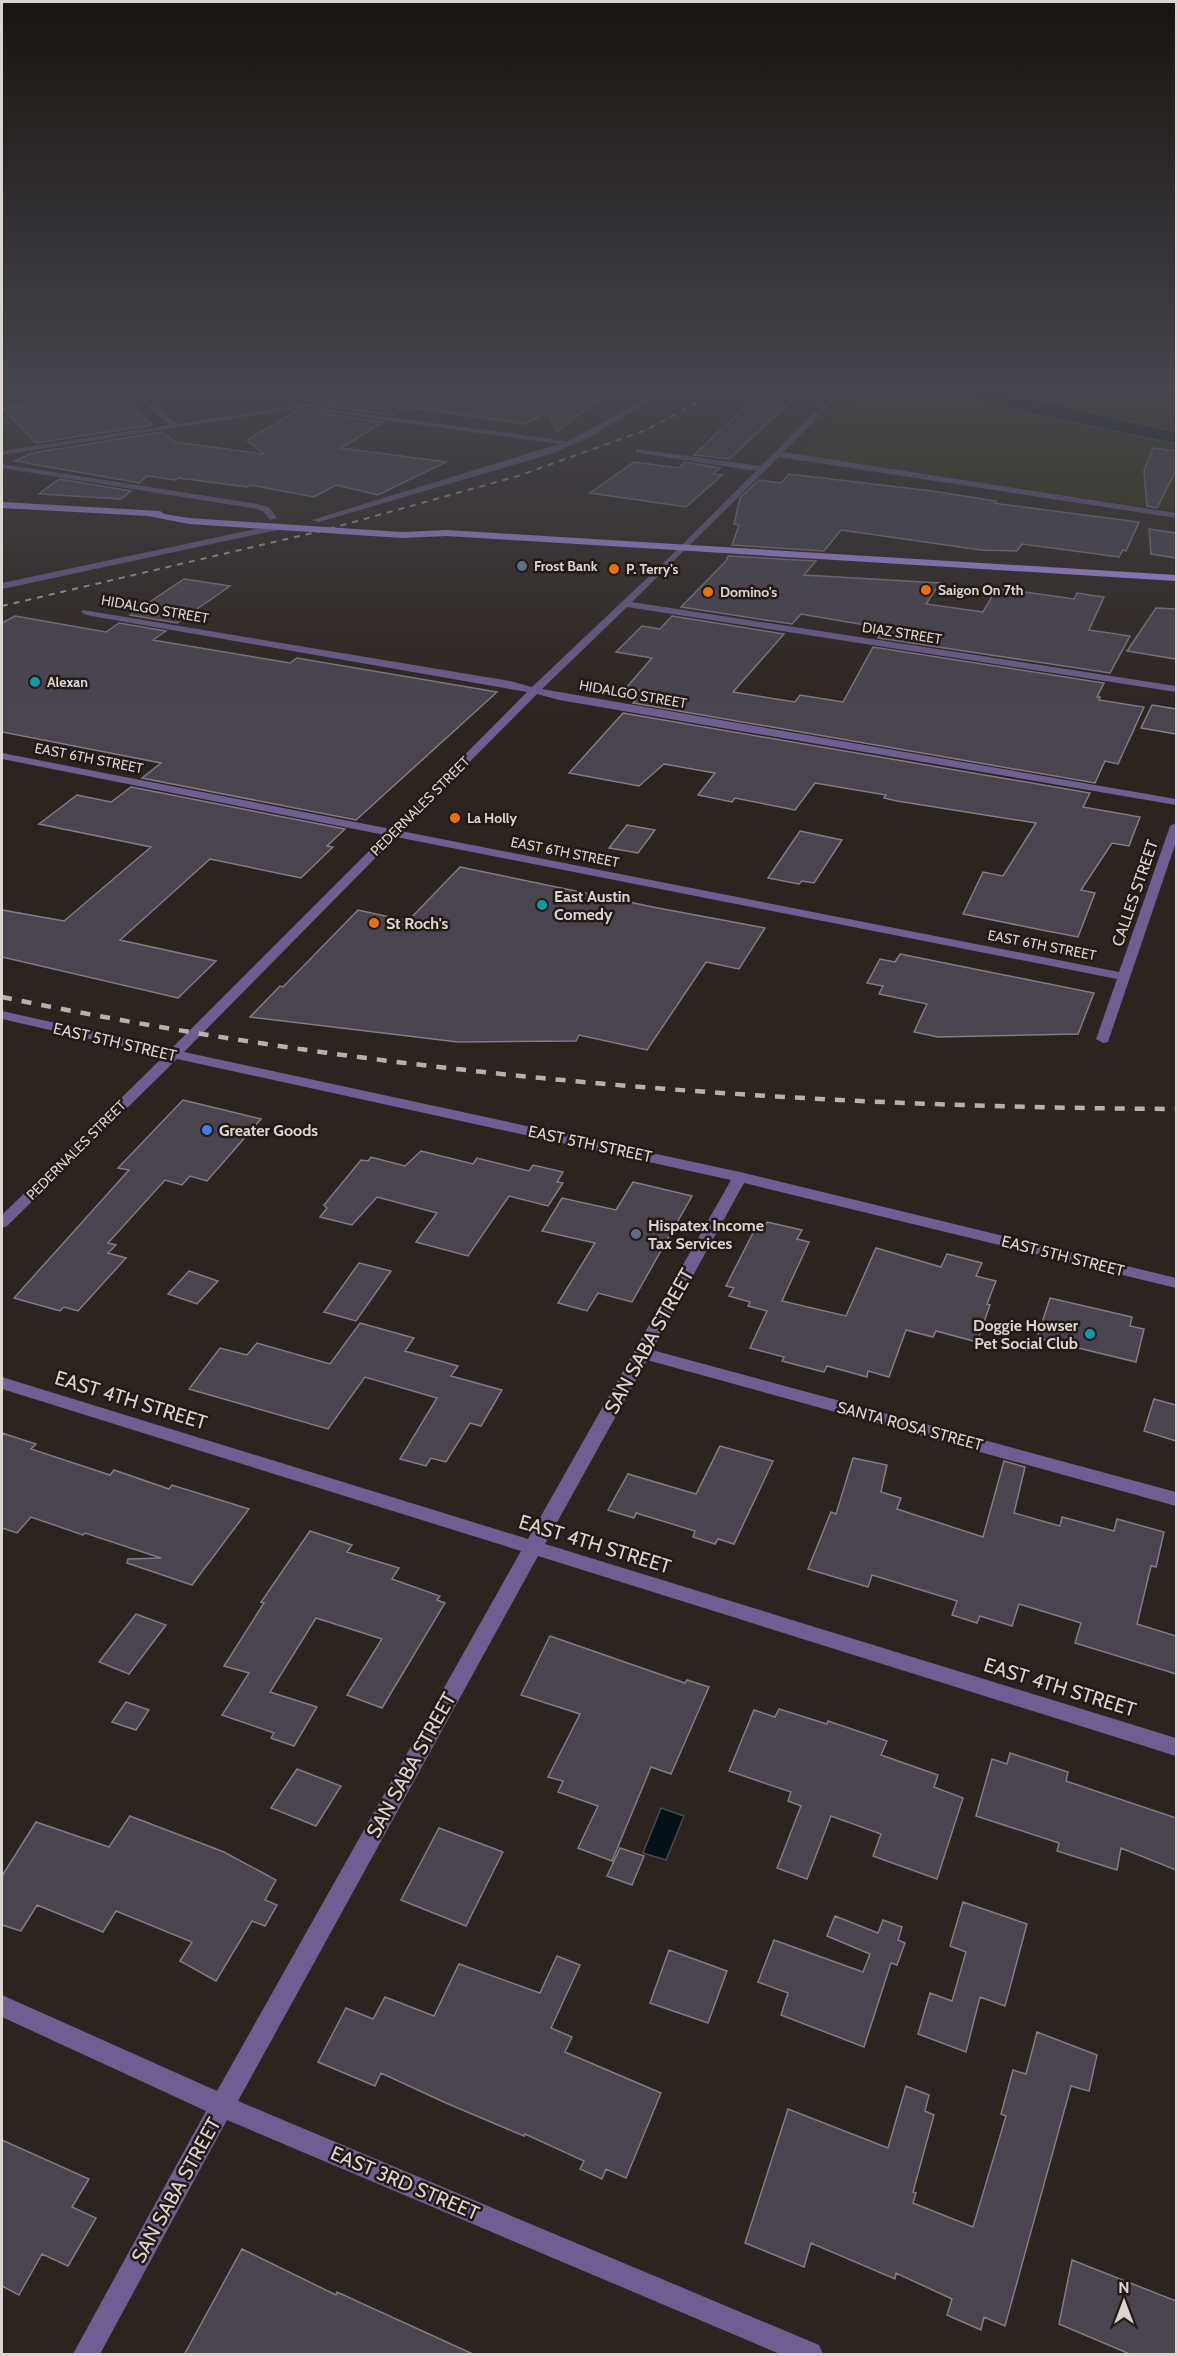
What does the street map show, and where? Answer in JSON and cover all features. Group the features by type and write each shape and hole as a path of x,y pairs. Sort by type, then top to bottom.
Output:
{"main road":[{"path":"2,505 152,515 189,521 402,535 447,533 1176,578"},
{"path":"152,515 199,513 316,520 409,526 447,533"}],"street":[{"path":"220,501 258,507 267,510 273,518"},
{"path":"316,520 381,501"},
{"name":"PEDERNALES STREET","path":"3,1218 172,1055 534,691 684,548 730,501"},
{"path":"1079,501 1176,516"},
{"path":"2,586 279,527"},
{"name":"DIAZ STREET","path":"624,604 1176,688"},
{"name":"HIDALGO STREET","path":"86,612 510,684 534,691 1176,802"},
{"name":"EAST 6TH STREET","path":"2,756 1124,976"},
{"name":"CALLES STREET","path":"1103,1039 1176,826"},
{"name":"EAST 5TH STREET","path":"2,1016 172,1055 340,1089 740,1177 1176,1283"},
{"name":"SAN SABA STREET","path":"86,2355 531,1548 643,1353 740,1177"},
{"name":"SANTA ROSA STREET","path":"643,1353 1176,1499"},
{"name":"EAST 4TH STREET","path":"2,1383 1176,1747"},
{"name":"EAST 3RD STREET","path":"2,2006 222,2106 810,2355"}],"shaded area":[{"path":"1108,501 1176,501 1176,511"},
{"path":"661,1808 684,1816 666,1860 643,1853"}],"building":[{"path":"644,501 693,501 686,507"},
{"path":"739,501 996,501 995,503 1000,504 1139,522 1126,551 1123,550 1119,557 1022,544 1017,551 981,550 841,530 824,551 732,545 739,525 734,524"},
{"path":"1147,501 1161,501 1157,508 1147,506"},
{"path":"1149,529 1176,533 1176,558 1151,554"},
{"path":"728,556 816,561 804,575 940,583 926,604 983,612 997,588 1074,599 1077,593 1104,597 1089,630 1130,636 1110,673 878,638 883,628 801,614 792,624 681,607 726,561"},
{"path":"184,579 230,586 177,623 130,615"},
{"path":"1156,608 1176,609 1176,659 1127,651"},
{"path":"15,616 106,632 119,623 166,631 153,640 290,663 297,658 497,692 356,820 142,778 161,763 2,732 2,623"},
{"path":"672,616 784,634 733,692 795,702 800,695 843,702 873,647 1104,683 1097,697 1100,697 1099,700 1144,707 1118,764 1105,761 1095,783 633,703 644,691 626,688 652,658 616,652 642,626 660,629"},
{"path":"1152,705 1176,709 1176,734 1141,728"},
{"path":"623,713 1090,793 1083,807 1140,817 1129,846 1112,843 1081,890 1095,893 1078,937 1047,931 963,914 983,872 1003,876 1036,823 897,801 884,798 886,795 815,783 795,810 735,798 732,802 698,795 715,773 664,764 639,786 569,773"},
{"path":"131,787 345,829 327,846 333,847 301,878 210,859 120,940 216,961 178,998 2,957 2,910 64,921 151,847 39,824 77,795 111,802"},
{"path":"627,825 655,830 638,853 609,848"},
{"path":"800,831 842,840 814,883 802,881 799,884 768,878"},
{"path":"460,867 765,928 739,969 706,962 647,1050 579,1035 576,1041 458,1042 250,1017 280,986 283,987 358,910 408,921"},
{"path":"900,954 1094,993 1078,1034 938,1037 914,1032 927,1004 879,994 883,986 867,983 880,959 895,962"},
{"path":"183,1100 261,1119 207,1181 190,1176 182,1185 165,1180 108,1243 116,1245 108,1253 126,1258 78,1311 64,1307 60,1311 14,1298 129,1170 118,1168"},
{"path":"421,1151 473,1164 477,1158 529,1171 533,1165 563,1172 557,1182 563,1183 548,1206 509,1196 468,1256 416,1242 437,1213 377,1197 352,1225 320,1217 327,1208 324,1205 361,1160 368,1161 371,1157 405,1166"},
{"name":"Hispatex Income Tax Services","path":"633,1182 692,1196 632,1302 598,1293 587,1311 558,1303 595,1243 542,1231 562,1198 616,1210"},
{"path":"767,1222 802,1230 797,1239 809,1242 782,1301 846,1316 876,1248 941,1267 947,1254 982,1263 976,1276 996,1281 977,1342 936,1331 933,1337 906,1330 889,1377 868,1371 867,1377 827,1366 824,1372 782,1361 784,1357 750,1348 767,1311 748,1306 750,1302 729,1296 734,1288 726,1286 755,1229 763,1231"},
{"path":"359,1263 391,1271 356,1321 324,1312"},
{"path":"189,1271 218,1281 197,1304 168,1294"},
{"name":"Doggie Howser Pet Social Club","path":"1050,1298 1132,1317 1130,1326 1144,1329 1136,1362 1037,1338"},
{"path":"360,1323 414,1338 405,1351 458,1366 451,1376 502,1390 481,1426 470,1423 446,1462 431,1458 426,1466 400,1459 437,1398 365,1377 328,1429 189,1389 220,1348 247,1355 257,1343 330,1364"},
{"path":"1154,1399 1176,1405 1176,1441 1144,1431"},
{"path":"2,1433 36,1444 31,1449 110,1475 114,1470 169,1489 172,1485 249,1509 192,1585 127,1563 128,1559 161,1558 85,1533 83,1535 31,1517 17,1533 2,1528"},
{"path":"720,1446 773,1461 734,1544 718,1539 715,1544 693,1537 695,1531 636,1513 634,1518 608,1510 628,1474 696,1494"},
{"path":"853,1458 887,1465 881,1492 901,1498 897,1509 983,1537 1004,1461 1025,1467 1014,1513 1060,1526 1062,1517 1114,1531 1117,1519 1164,1532 1156,1567 1151,1566 1137,1624 1176,1636 1176,1674 1075,1643 1081,1623 1019,1604 1012,1626 980,1616 977,1623 952,1615 957,1601 872,1575 868,1587 808,1569 831,1512 836,1514"},
{"path":"310,1531 352,1545 347,1552 399,1568 392,1579 440,1596 437,1600 445,1603 382,1708 347,1695 382,1639 316,1618 270,1692 317,1707 294,1746 271,1738 274,1733 222,1715 249,1673 224,1666 264,1603 261,1602"},
{"path":"136,1614 166,1625 129,1674 99,1662"},
{"path":"550,1636 685,1683 687,1680 709,1687 671,1774 651,1767 612,1861 578,1848 598,1806 558,1792 563,1781 548,1777 580,1714 521,1695"},
{"path":"126,1702 149,1710 136,1730 112,1722"},
{"path":"779,1709 827,1724 828,1721 887,1741 881,1755 938,1775 934,1787 963,1798 937,1879 873,1856 881,1834 831,1816 807,1879 777,1868 801,1806 788,1801 791,1792 729,1771 754,1710 775,1717"},
{"path":"1010,1753 1068,1772 1066,1781 1176,1818 1176,1870 1121,1848 1117,1870 1057,1851 1059,1843 976,1816 992,1759 1007,1764"},
{"path":"297,1769 341,1786 316,1826 271,1808"},
{"path":"130,1816 224,1852 276,1880 265,1900 277,1905 265,1926 252,1921 216,1981 180,1961 192,1942 116,1911 103,1932 37,1905 21,1931 2,1925 2,1876 36,1822 109,1847"},
{"path":"439,1828 503,1852 466,1926 401,1900"},
{"path":"620,1848 644,1856 632,1885 607,1876"},
{"path":"963,1902 1027,1924 1005,2006 980,1997 966,2052 918,2034 930,1993 952,2001 966,1952 950,1946"},
{"path":"835,1916 878,1933 883,1920 902,1927 898,1940 905,1943 897,1965 891,1963 864,2047 781,2015 788,1993 758,1982 774,1940 863,1972 870,1954 827,1936"},
{"path":"669,1950 727,1971 708,2023 650,2003"},
{"path":"557,1956 580,1965 551,2028 572,2037 565,2052 661,2093 626,2178 606,2169 602,2179 580,2169 584,2161 381,2073 375,2086 318,2062 346,2008 373,2019 385,1997 434,2016 459,1964 540,1993"},
{"path":"1037,2032 1097,2055 1089,2091 1071,2086 1005,2326 984,2317 981,2330 947,2315 952,2299 896,2273 895,2279 811,2243 804,2267 745,2243 788,2109 888,2148 906,2086 929,2095 925,2111 934,2115 913,2192 916,2193 913,2203 973,2227 1006,2116 1001,2114 1013,2070 1026,2074"},
{"path":"2,2140 89,2179 72,2207 96,2218 68,2266 42,2254 19,2295 2,2286"},
{"path":"242,2249 336,2295 337,2292 475,2355 184,2355"},
{"path":"1072,2260 1176,2301 1176,2355 1132,2355 1059,2324"}],"railway":[{"path":"2,606 325,530 429,501"},
{"path":"2,997 147,1025 293,1048 439,1067 586,1082 734,1094 881,1102 1176,1109"}],"place":[{"name":"Frost Bank","path":"522,566"},
{"name":"P. Terry's","path":"614,569"},
{"name":"Saigon On 7th","path":"926,590"},
{"name":"Domino's","path":"708,592"},
{"name":"Alexan","path":"35,682"},
{"name":"La Holly","path":"455,818"},
{"name":"East Austin Comedy","path":"542,905"},
{"name":"St Roch's","path":"374,923"},
{"name":"Greater Goods","path":"207,1130"},
{"name":"Hispatex Income Tax Services","path":"636,1234"},
{"name":"Doggie Howser Pet Social Club","path":"1090,1334"}]}
